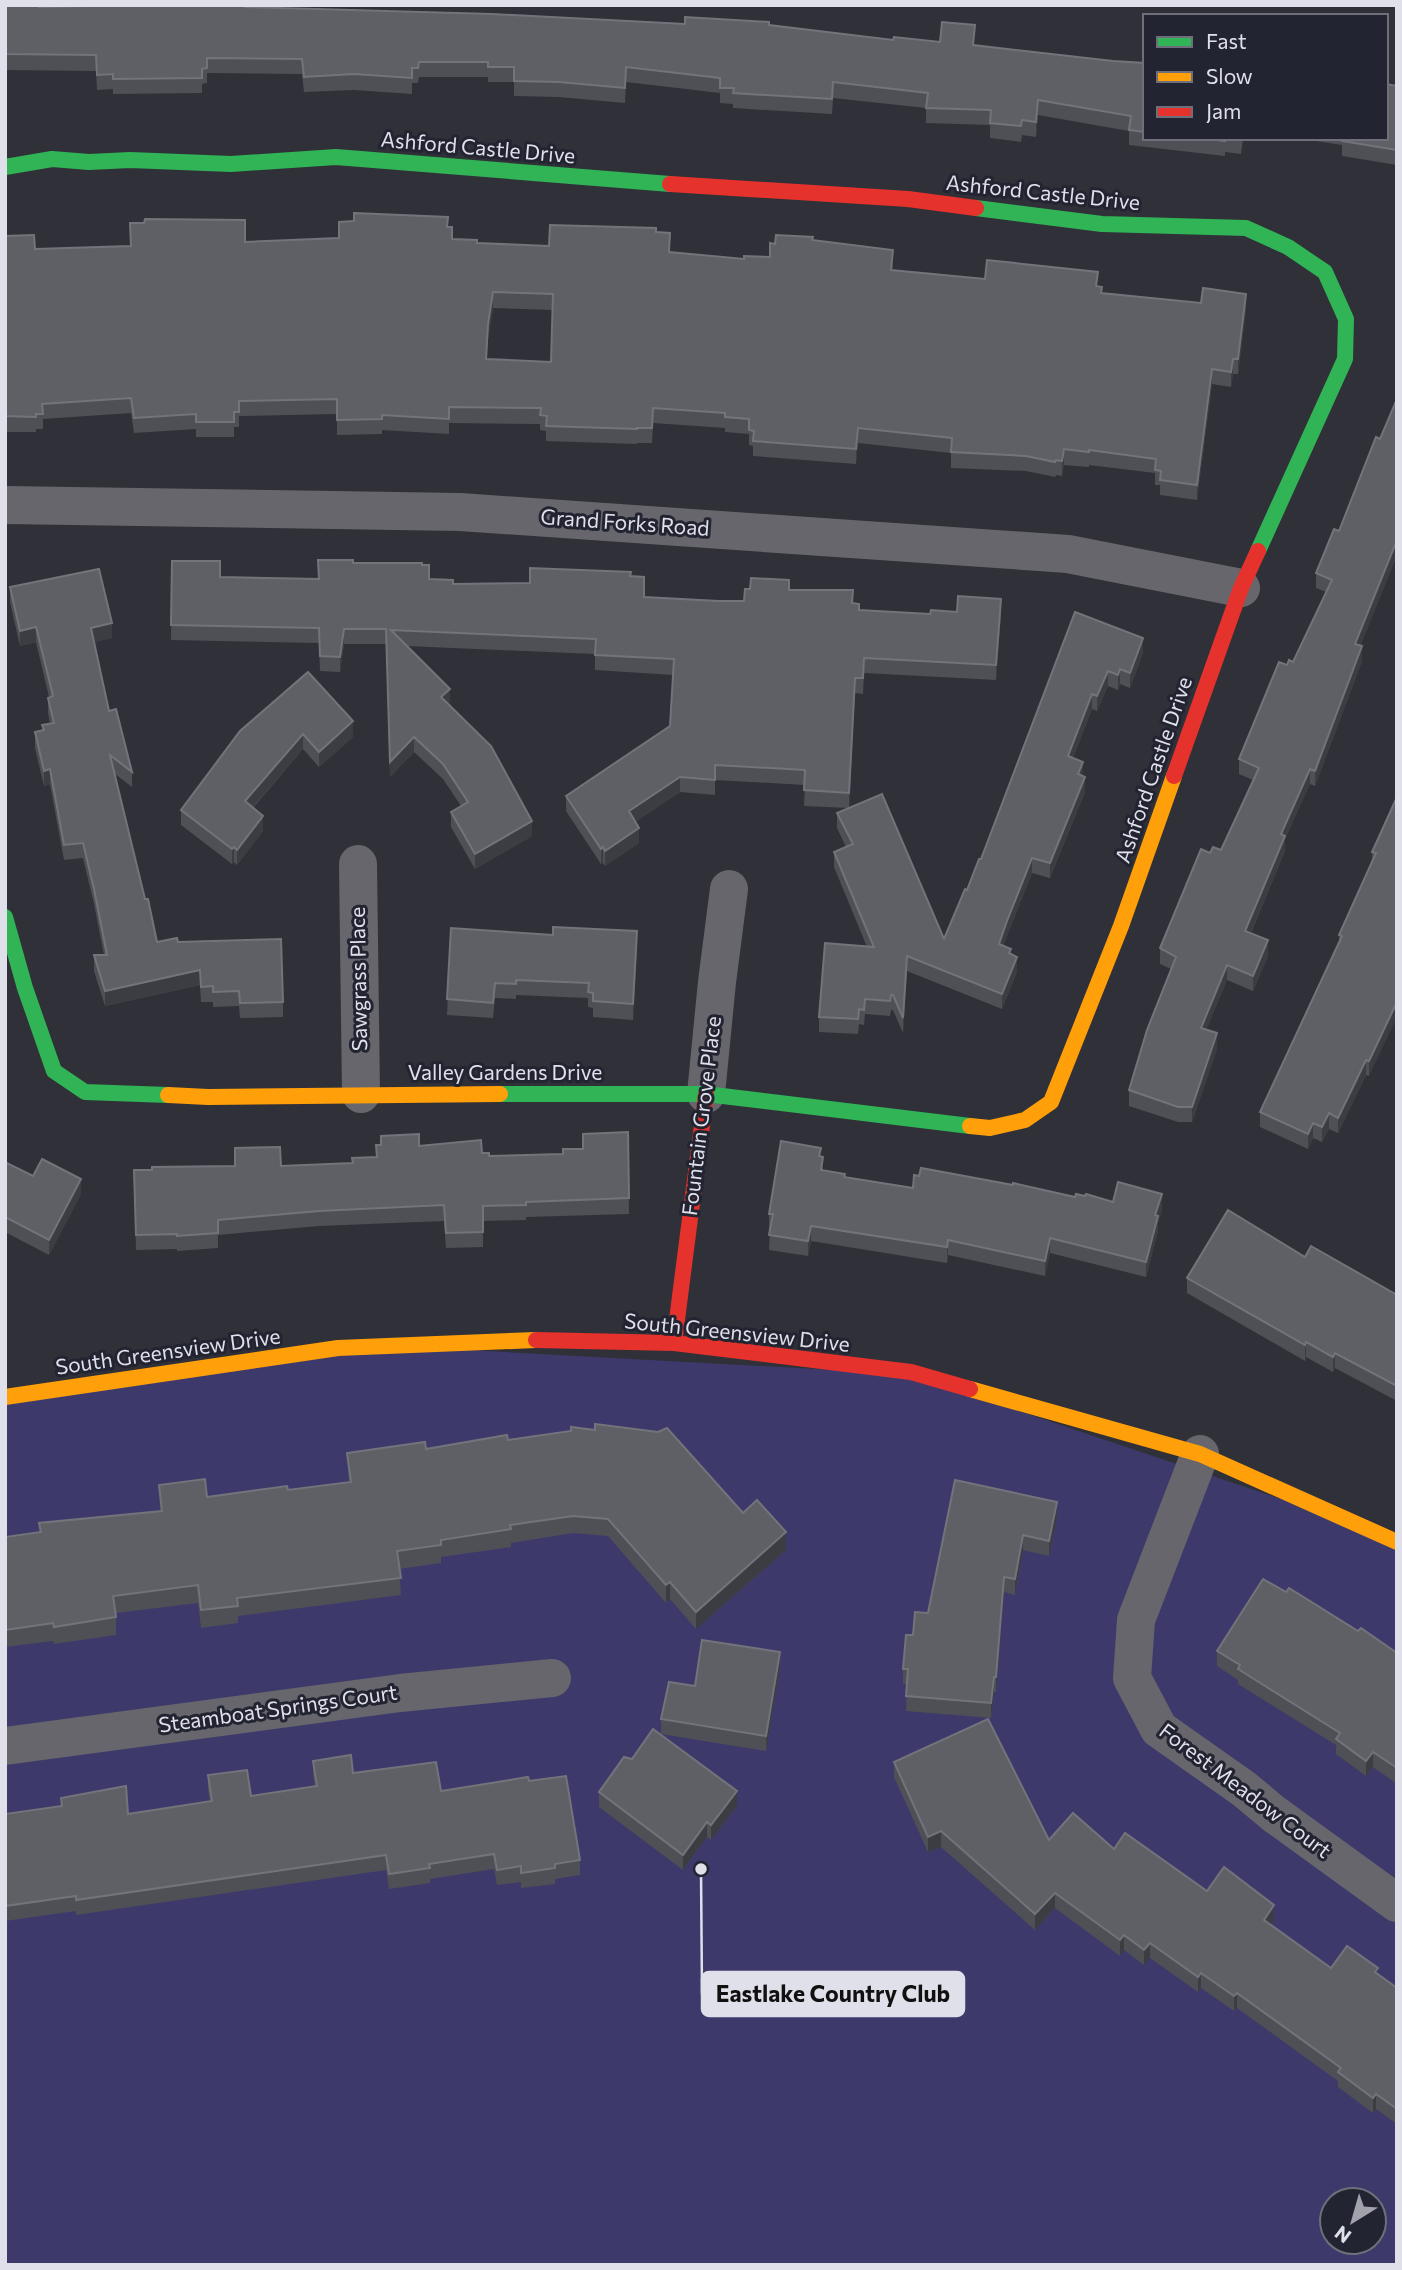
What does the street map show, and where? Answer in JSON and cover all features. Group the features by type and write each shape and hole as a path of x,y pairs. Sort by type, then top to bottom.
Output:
{"street":[{"name":"Ashford Castle Drive","path":"5,167 52,159 89,163 130,160 231,164 336,157 622,181 908,199 1102,224 1246,228 1288,247 1325,272 1346,319 1345,359 1241,588 1121,926 1076,1043"},
{"name":"Grand Forks Road","path":"5,505 460,512 1068,554 1241,588"},
{"name":"Sawgrass Place","path":"358,864 361,1094"},
{"name":"Fountain Grove Place","path":"674,1343 729,889"},
{"name":"Valley Gardens Drive","path":"5,917 25,988 54,1071 85,1092 208,1097 706,1094 990,1128 1024,1120 1051,1102 1076,1043"},
{"name":"South Greensview Drive","path":"5,1397 338,1348 511,1339 674,1343 911,1372 1200,1454 1397,1542"},
{"name":"Forest Meadow Court","path":"1200,1454 1136,1620 1132,1678 1159,1729 1397,1903"},
{"name":"Steamboat Springs Court","path":"5,1746 400,1692 552,1678"}],"shaded area":[{"path":"374,1345 909,1374 1397,1538 1397,2265 5,2265 5,1395"}],"building":[{"path":"5,5 245,5 685,24 685,17 769,22 769,25 893,40 894,37 940,42 942,22 975,25 973,45 1143,63 1143,132 1129,130 1131,116 1038,100 1036,122 1022,120 1021,126 990,123 991,110 926,108 928,93 833,82 832,99 733,93 734,88 720,88 720,78 626,67 625,88 514,81 514,67 488,67 488,62 419,62 418,68 412,68 412,78 354,74 304,77 302,59 207,58 207,68 202,69 202,78 113,79 113,74 97,75 96,55 5,54"},
{"path":"1388,84 1397,86 1397,150 1342,141 1388,140"},
{"path":"354,213 448,217 447,227 452,227 452,239 477,240 477,243 549,246 550,225 656,228 656,232 670,233 669,252 744,259 744,256 770,257 770,243 775,244 776,235 813,237 812,240 893,250 891,270 985,279 987,260 1098,272 1096,286 1102,287 1101,293 1201,303 1203,288 1246,294 1238,359 1233,359 1231,372 1212,369 1197,485 1160,480 1161,471 1155,470 1156,459 1064,449 1062,461 1055,462 1026,456 951,452 952,438 858,428 856,449 753,441 754,431 749,430 749,419 725,417 725,413 653,408 652,428 637,429 546,426 547,416 540,415 541,408 449,407 449,419 382,415 382,419 337,420 337,399 239,401 239,412 234,412 234,422 196,422 196,414 134,418 131,398 42,404 43,414 36,414 36,417 5,416 5,236 34,235 35,249 131,246 130,223 144,223 145,219 245,220 245,242 339,238 339,222 354,221","holes":["493,292 553,294 551,362 486,359"]},
{"path":"1397,399 1397,540 1355,644 1362,646 1315,771 1310,769 1281,834 1285,836 1245,931 1268,940 1253,976 1227,965 1201,1028 1217,1033 1192,1107 1178,1107 1129,1090 1147,1030 1176,957 1160,948 1201,849 1210,853 1213,847 1221,850 1259,768 1239,759 1279,662 1287,665 1289,660 1293,662 1332,580 1316,573 1334,529 1339,531 1376,437 1380,439"},
{"path":"318,560 422,563 429,565 429,579 453,580 453,584 530,583 530,568 631,572 630,576 644,577 644,597 719,601 744,601 745,589 750,589 751,578 789,580 789,590 853,590 852,603 859,604 859,610 930,614 931,610 957,612 958,596 1001,599 996,665 864,658 863,678 855,678 849,793 804,790 805,770 715,765 715,780 680,777 629,811 639,828 605,851 603,847 601,849 566,796 670,726 674,659 595,655 596,639 391,630 450,689 441,697 491,746 532,821 475,854 451,812 468,802 443,764 414,737 390,762 386,629 344,629 340,657 320,656 319,628 171,625 172,561 220,561 220,577 319,579"},
{"path":"99,569 112,623 91,628 109,711 116,709 132,772 110,755 157,942 177,938 178,942 281,939 283,1002 240,1003 239,991 213,992 213,986 201,987 200,970 105,991 94,955 107,955 83,843 64,845 50,769 44,771 35,732 44,730 42,725 54,723 48,698 53,696 36,627 20,631 10,587"},
{"path":"1075,612 1143,638 1130,673 1120,669 1118,675 1108,671 1097,696 1092,694 1068,756 1083,762 1078,774 1085,777 1050,863 1032,858 999,944 1011,949 1009,953 1017,957 1002,994 907,956 903,1018 893,995 890,1001 865,999 864,1010 859,1009 858,1019 819,1017 825,943 874,947 834,852 853,844 837,813 882,794 944,939 981,859"},
{"path":"308,672 353,721 319,752 303,734 245,801 263,816 237,850 234,847 232,849 181,810 240,731"},
{"path":"1397,797 1397,1002 1338,1118 1329,1113 1322,1127 1313,1123 1308,1134 1260,1112 1342,936 1339,935 1376,853 1372,852"},
{"path":"553,927 637,931 633,1004 593,1001 593,993 588,992 589,983 516,980 516,984 495,983 493,1003 447,999 451,928 553,935"},
{"path":"628,1132 629,1198 483,1206 483,1232 446,1233 444,1205 319,1211 218,1220 218,1233 136,1235 134,1170 152,1170 152,1167 235,1166 235,1148 280,1147 281,1166 353,1163 352,1158 377,1157 376,1145 381,1145 381,1136 419,1134 419,1146 481,1140 482,1153 489,1153 489,1156 563,1154 563,1149 583,1149 583,1134"},
{"path":"781,1141 821,1148 821,1170 845,1174 844,1177 913,1188 914,1175 919,1176 921,1168 1013,1183 1075,1197 1076,1194 1086,1194 1113,1202 1118,1182 1162,1194 1146,1262 1050,1238 1045,1261 948,1240 947,1247 811,1226 808,1241 769,1235 773,1214 769,1214"},
{"path":"42,1159 81,1179 49,1240 5,1217 5,1162 33,1176"},
{"path":"1228,1210 1305,1257 1311,1246 1397,1295 1397,1386 1335,1353 1333,1357 1306,1342 1305,1345 1187,1278"},
{"path":"595,1424 658,1432 667,1428 743,1513 757,1500 786,1532 696,1612 670,1582 666,1585 608,1519 573,1516 510,1525 511,1529 441,1540 441,1545 397,1551 401,1578 237,1598 238,1606 201,1610 198,1585 113,1596 116,1617 54,1627 53,1623 5,1630 5,1537 41,1532 39,1523 162,1511 159,1485 205,1479 207,1497 287,1486 288,1490 351,1482 347,1453 425,1442 426,1449 507,1435 508,1440 571,1431 571,1427 595,1430"},
{"path":"955,1480 1057,1502 1049,1541 1023,1535 1015,1579 1004,1577 996,1677 991,1703 906,1696 908,1669 903,1669 906,1635 913,1635 915,1612 928,1613"},
{"path":"1263,1579 1286,1592 1289,1588 1358,1631 1361,1628 1397,1653 1397,1768 1373,1752 1366,1761 1336,1739 1340,1733 1238,1669 1240,1665 1217,1651"},
{"path":"702,1640 780,1652 766,1736 661,1719 669,1682 695,1686"},
{"path":"988,1719 1049,1840 1073,1813 1114,1849 1125,1833 1207,1891 1224,1867 1274,1905 1264,1920 1331,1968 1347,1946 1378,1968 1375,1972 1397,1988 1397,2109 1376,2094 1373,2098 1338,2072 1341,2068 1237,1993 1234,1996 1201,1973 1198,1977 1150,1943 1144,1950 1124,1935 1120,1940 1055,1893 1035,1914 941,1831 928,1837 894,1762"},
{"path":"653,1729 737,1791 711,1825 707,1822 683,1855 599,1792 624,1757 632,1759"},
{"path":"351,1755 353,1773 436,1762 441,1791 528,1777 529,1781 566,1776 580,1860 555,1864 555,1868 521,1873 521,1866 497,1870 494,1854 429,1864 430,1868 389,1874 386,1855 76,1900 76,1896 5,1906 5,1814 62,1806 61,1798 126,1786 128,1814 212,1801 208,1775 247,1770 251,1796 317,1786 313,1761"}],"traffic: fast":[{"path":"5,167 52,159 231,164 336,157 670,184"},
{"path":"976,208 1102,224 1246,228 1288,247 1325,272 1346,319 1345,359 1258,551"},
{"path":"5,917 25,988 54,1071 85,1092 168,1095"},
{"path":"500,1094 706,1094 970,1126"}],"traffic: slow":[{"path":"970,1126 990,1128 1025,1120 1051,1102 1121,926 1174,776"},
{"path":"168,1095 208,1097 500,1094"},
{"path":"5,1397 338,1348 536,1340"},
{"path":"970,1389 1200,1454 1397,1542"}],"traffic: jam":[{"path":"670,184 908,199 976,208"},
{"path":"1174,776 1241,588 1258,551"},
{"path":"674,1343 706,1094"},
{"path":"536,1340 674,1343 911,1372 970,1389"}],"place":[{"name":"Eastlake Country Club","path":"701,1869"}]}
